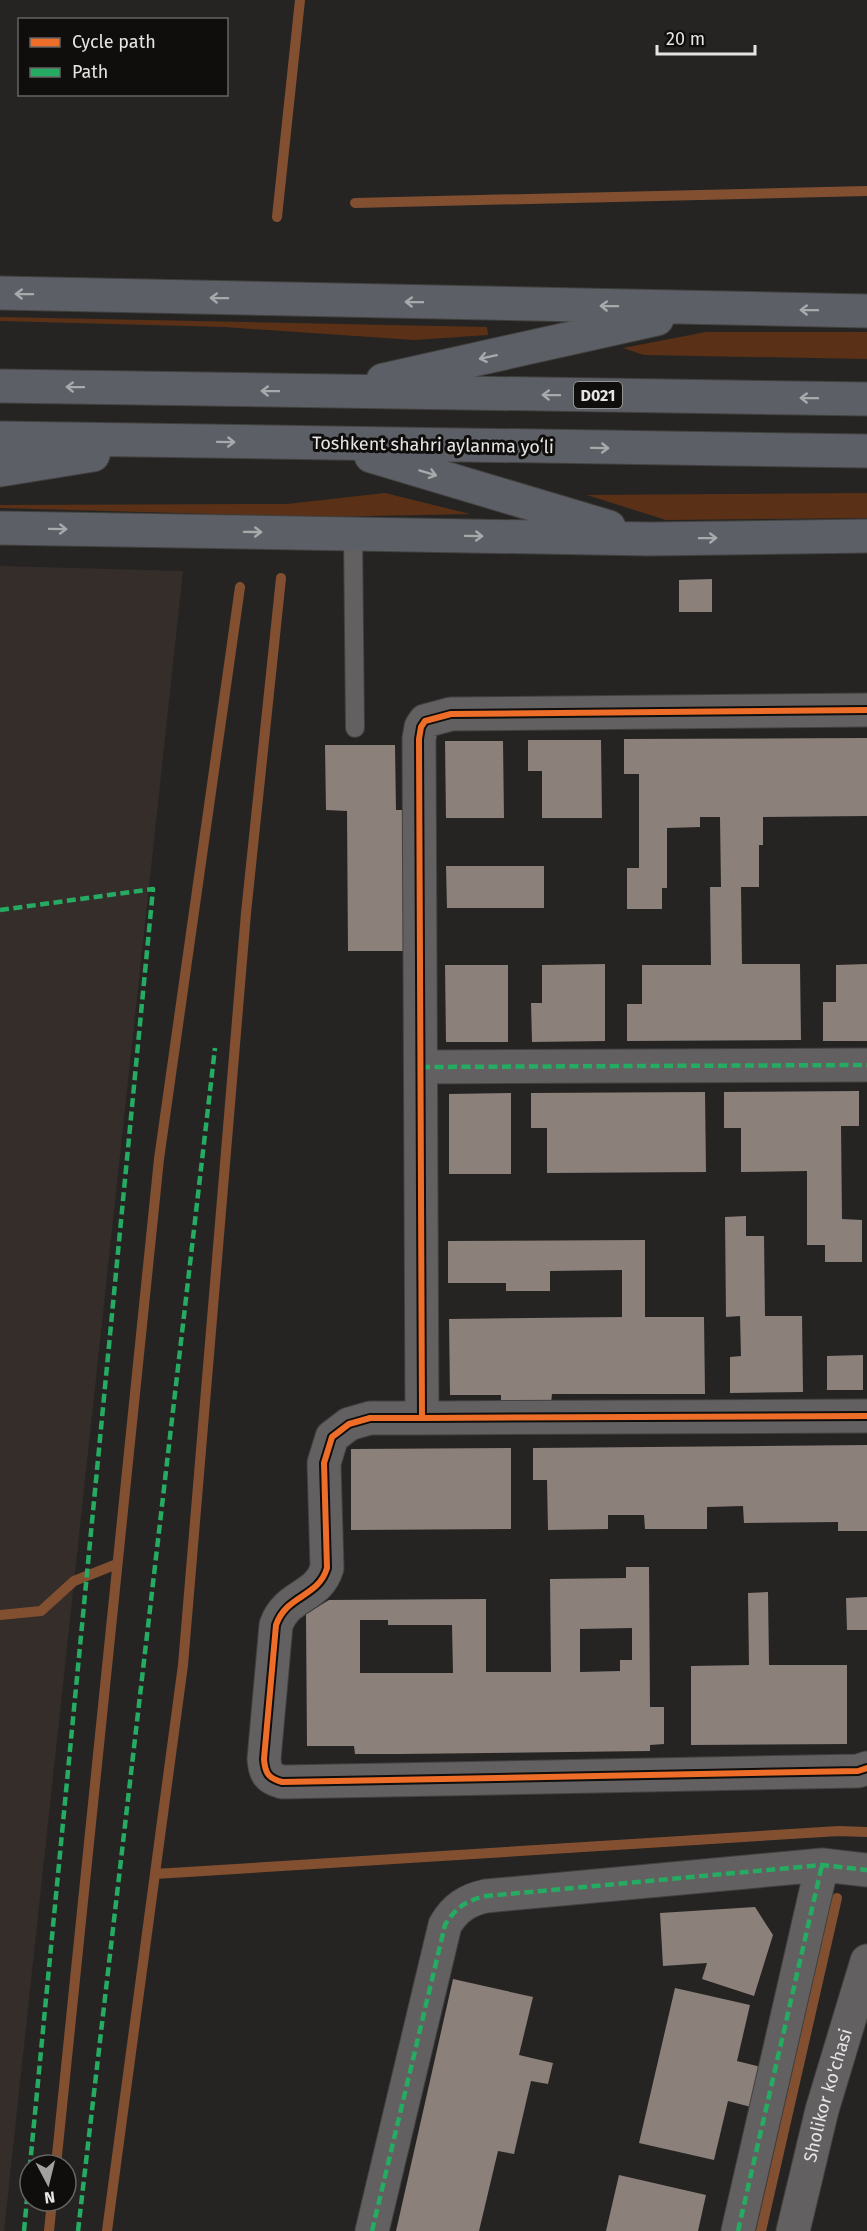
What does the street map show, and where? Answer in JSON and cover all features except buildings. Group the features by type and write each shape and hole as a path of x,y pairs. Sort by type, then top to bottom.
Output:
{"highway":[{"path":"0,294 867,311"},
{"path":"329,392 709,308"},
{"name":"D021","path":"0,386 867,399"},
{"name":"Toshkent shahri aylanma yoʻli","path":"0,438 867,451"},
{"path":"0,470 177,441"},
{"path":"332,444 650,539"},
{"path":"0,528 650,539 867,536"}],"street":[{"path":"422,1418 419,739 421,727 425,721 451,714 867,710"},
{"path":"421,1067 867,1065"},
{"path":"867,1416 370,1418 349,1424 332,1437 324,1463 327,1568 324,1577 313,1589 288,1605 280,1614 276,1625 264,1759 265,1771 270,1779 282,1782 858,1771 867,1767"},
{"path":"738,2231 822,1864"},
{"path":"372,2231 445,1925 460,1906 472,1899 486,1896 822,1864 867,1870"},
{"name":"Sholikor ko'chasi","path":"793,2231 822,2110 867,1961"}],"lane":[{"path":"353,533 355,728"}],"shaded area":[{"path":"0,317 487,327 488,335 414,340 224,327 0,321"},
{"path":"706,332 867,332 867,359 644,355 623,348"},
{"path":"385,493 470,514 320,517 0,508 0,505 287,504"},
{"path":"867,493 867,518 666,520 587,495"},
{"path":"0,566 183,571 4,2231 0,2231"}],"waterway":[{"path":"277,217 300,0"},
{"path":"355,203 867,191"},
{"path":"107,2231 183,1665 246,913 281,578"},
{"path":"57,2153 159,1159 240,587"},
{"path":"0,1615 41,1611 74,1581 117,1564"},
{"path":"155,1874 839,1831 867,1832"},
{"path":"761,2231 837,1898"},
{"path":"49,2231 51,2213"}],"marked path":[{"path":"0,910 153,889 31,2153"},
{"path":"78,2231 215,1048"},
{"path":"421,1067 867,1065"},
{"path":"372,2231 445,1925 462,1906 486,1896 822,1865 867,1870"},
{"path":"738,2231 822,1865"},
{"path":"24,2231 26,2213"}],"cycle path":[{"path":"867,710 451,714 425,721 421,727 419,739 422,1418 867,1416"},
{"path":"422,1418 370,1418 349,1424 332,1437 324,1463 327,1568 317,1585 287,1607 276,1625 264,1759 265,1768 270,1777 282,1782 858,1771 867,1768"}]}
